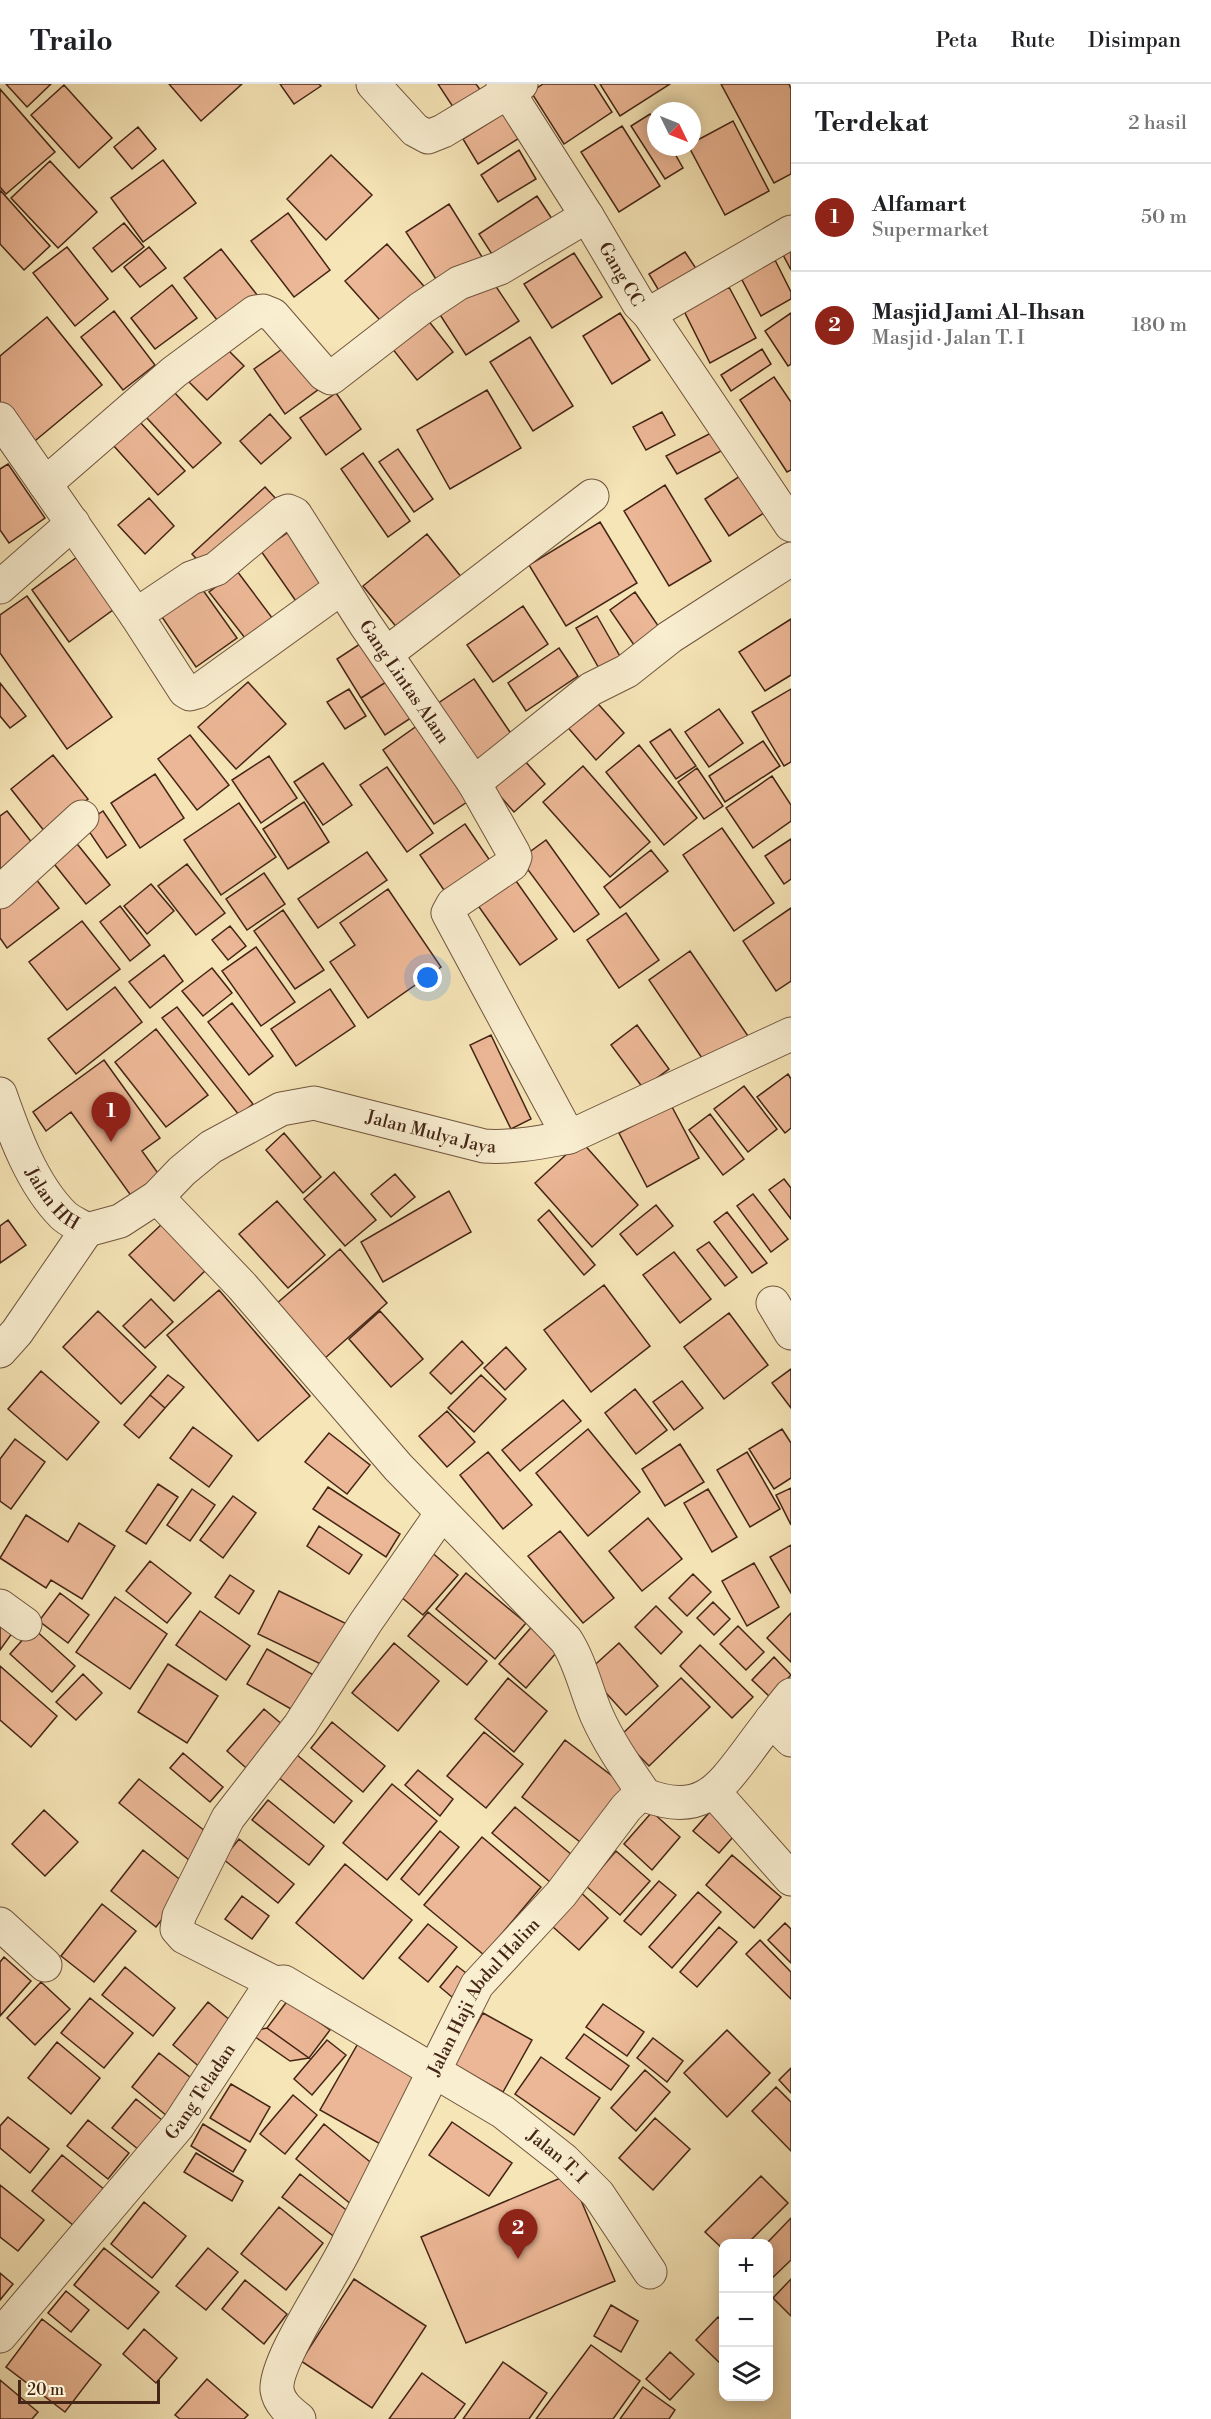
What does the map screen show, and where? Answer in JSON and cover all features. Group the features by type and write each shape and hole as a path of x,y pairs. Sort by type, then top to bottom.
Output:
{"street":[{"path":"373,84 415,130 428,137 511,87"},
{"name":"Gang CC","path":"511,87 639,304 649,314 791,232"},
{"path":"45,484 174,372 255,312 263,311 273,315 324,374 331,378 420,309 459,283 500,268 587,216"},
{"path":"649,314 791,525"},
{"path":"0,419 73,523 185,691 190,694 197,693 341,588"},
{"path":"386,654 592,496"},
{"name":"Gang Lintas Alam","path":"135,615 191,578 216,569 288,511 295,514 341,588 474,783 515,857 512,864 453,904 448,913 569,1137"},
{"path":"0,587 73,523"},
{"path":"474,783 591,689 627,671 670,637 791,559"},
{"path":"0,892 82,817"},
{"name":"Jalan Mulya Jaya","path":"87,1230 120,1221 157,1197 210,1147 281,1109 314,1103 484,1146 502,1148 569,1137 791,1034"},
{"name":"Jalan HH","path":"0,1094 15,1136 51,1200 64,1216 87,1230"},
{"path":"157,1197 242,1286 392,1460 566,1640 574,1653 597,1717 615,1751 645,1796 665,1803 687,1803 714,1792 784,1718"},
{"path":"0,1351 17,1332 87,1230"},
{"path":"773,1303 791,1333"},
{"path":"435,2070 284,1982 275,1983 184,1937 177,1929 179,1916 228,1818 300,1725 366,1622 442,1513"},
{"path":"714,1792 791,1879"},
{"name":"Jalan Haji Abdul Halim","path":"289,2409 277,2387 295,2338 339,2263 477,1985 561,1894 626,1808 635,1799 645,1796"},
{"path":"0,1924 45,1965"},
{"name":"Gang Teladan","path":"0,2337 178,2126 267,1990 275,1983"},
{"name":"Jalan T. I","path":"435,2070 503,2112 564,2160 598,2194 650,2272"}],"building":[{"path":"6,84 51,84 27,107"},
{"path":"169,84 242,84 201,121"},
{"path":"280,84 319,84 321,86 294,104"},
{"path":"438,84 476,84 484,95 457,113"},
{"path":"543,84 594,84 612,112 564,144 531,92"},
{"path":"600,84 670,84 620,116"},
{"path":"721,84 789,84 791,89 791,174 774,183"},
{"path":"64,85 112,138 79,168 31,115"},
{"path":"0,89 55,152 6,194 0,187"},
{"path":"506,112 521,137 478,164 463,139"},
{"path":"647,116 647,151 631,126"},
{"path":"733,121 769,191 725,215 694,156 701,156 701,138"},
{"path":"622,126 660,186 619,212 581,152"},
{"path":"138,127 156,149 132,169 114,147"},
{"path":"519,150 536,179 498,202 481,175"},
{"path":"331,155 372,195 326,240 287,199"},
{"path":"650,156 676,156 683,168 665,179"},
{"path":"163,160 196,203 143,242 111,198"},
{"path":"50,161 97,212 58,248 11,198"},
{"path":"0,190 50,246 24,270 0,244"},
{"path":"537,196 558,228 499,265 479,234"},
{"path":"449,204 484,260 441,287 406,232"},
{"path":"288,213 330,270 294,297 251,241"},
{"path":"124,223 144,247 112,272 93,248"},
{"path":"387,244 429,292 387,328 345,281"},
{"path":"67,247 108,299 75,326 33,273"},
{"path":"149,247 166,268 140,287 124,267"},
{"path":"791,248 791,270 782,253"},
{"path":"221,249 258,296 221,325 184,278"},
{"path":"685,252 699,273 662,296 649,274"},
{"path":"574,253 602,297 552,328 524,284"},
{"path":"775,260 791,292 791,299 761,316 741,278"},
{"path":"487,273 519,321 466,355 435,307"},
{"path":"172,285 197,318 155,349 131,318"},
{"path":"729,287 756,338 710,363 684,311"},
{"path":"114,311 155,365 123,390 81,337"},
{"path":"620,313 650,360 612,384 583,336"},
{"path":"791,313 791,364 788,366 765,331"},
{"path":"424,315 453,352 417,380 388,343"},
{"path":"47,317 102,385 30,445 0,408 0,356"},
{"path":"530,337 573,406 533,431 490,362"},
{"path":"288,345 319,389 285,414 254,369"},
{"path":"226,348 244,366 207,400 189,382"},
{"path":"762,349 771,364 731,391 721,375"},
{"path":"774,377 791,402 791,470 787,472 740,400"},
{"path":"487,390 521,448 450,489 417,430"},
{"path":"174,392 221,443 193,468 146,417"},
{"path":"336,393 361,429 326,455 300,418"},
{"path":"662,412 675,435 646,450 633,427"},
{"path":"270,414 291,438 261,464 240,441"},
{"path":"139,421 185,471 158,495 113,445"},
{"path":"713,432 723,450 677,474 666,456"},
{"path":"398,449 433,499 414,512 379,462"},
{"path":"363,453 410,521 388,537 341,469"},
{"path":"8,464 45,518 9,543 0,530 0,469"},
{"path":"743,474 767,511 729,536 705,499"},
{"path":"665,485 711,561 669,586 624,511"},
{"path":"265,487 278,501 205,568 192,554"},
{"path":"149,498 174,526 145,554 118,525"},
{"path":"600,522 637,583 566,626 529,565"},
{"path":"293,529 331,582 298,604 261,551"},
{"path":"427,534 462,578 398,629 363,586"},
{"path":"84,552 121,604 69,642 32,590"},
{"path":"237,571 279,627 252,647 209,592"},
{"path":"200,586 237,638 196,667 160,614"},
{"path":"635,592 659,627 634,645 610,610"},
{"path":"27,596 112,717 67,749 0,653 0,615"},
{"path":"523,606 548,644 493,682 467,645"},
{"path":"597,616 621,658 600,670 576,628"},
{"path":"791,619 791,675 765,691 739,652"},
{"path":"369,638 394,677 361,698 337,659"},
{"path":"559,648 578,676 526,711 508,683"},
{"path":"394,677 417,714 385,735 361,698"},
{"path":"474,679 512,735 470,764 431,708"},
{"path":"248,682 286,724 236,769 198,727"},
{"path":"0,683 26,716 10,728 0,716"},
{"path":"349,689 366,716 345,729 327,702"},
{"path":"791,689 791,762 784,766 752,712"},
{"path":"592,697 624,733 596,760 564,723"},
{"path":"719,709 743,743 709,767 685,732"},
{"path":"421,723 473,798 434,824 383,750"},
{"path":"670,729 696,766 676,779 650,742"},
{"path":"190,735 229,785 197,810 158,759"},
{"path":"763,741 780,766 725,802 709,776"},
{"path":"639,745 697,818 664,845 606,772"},
{"path":"518,753 545,784 514,812 487,781"},
{"path":"53,755 88,799 45,832 11,789"},
{"path":"269,756 297,798 261,823 232,780"},
{"path":"323,763 352,805 323,825 294,782"},
{"path":"583,766 650,842 610,877 543,802"},
{"path":"387,767 433,833 407,852 360,785"},
{"path":"697,768 723,806 704,819 678,782"},
{"path":"155,774 184,818 140,848 111,803"},
{"path":"772,776 791,805 791,821 753,848 726,808"},
{"path":"304,802 329,842 288,869 263,829"},
{"path":"239,803 276,857 221,895 184,840"},
{"path":"7,811 37,849 0,878 0,816"},
{"path":"103,811 126,845 107,858 84,824"},
{"path":"465,824 493,865 448,896 420,855"},
{"path":"722,828 774,903 734,931 683,855"},
{"path":"791,839 791,879 784,884 765,856"},
{"path":"74,840 110,885 86,904 51,860"},
{"path":"546,840 599,914 574,932 520,859"},
{"path":"651,850 668,871 620,908 604,887"},
{"path":"367,852 387,880 318,928 298,899"},
{"path":"187,864 225,913 196,935 158,886"},
{"path":"509,871 557,939 520,965 472,897"},
{"path":"264,873 285,904 247,930 226,899"},
{"path":"35,878 59,908 7,948 0,938 0,906"},
{"path":"151,884 174,911 147,934 124,906"},
{"path":"388,889 441,967 368,1018 330,962 355,945 340,923"},
{"path":"120,906 150,945 130,961 100,922"},
{"path":"791,908 791,981 776,991 743,941"},
{"path":"283,910 324,970 295,989 254,931"},
{"path":"626,913 659,960 619,988 587,940"},
{"path":"82,921 120,969 67,1010 29,962"},
{"path":"230,926 246,946 228,960 212,940"},
{"path":"256,947 295,1002 261,1026 222,971"},
{"path":"690,951 748,1036 706,1064 649,980"},
{"path":"164,955 183,981 150,1008 129,982"},
{"path":"212,968 232,993 203,1016 182,991"},
{"path":"115,987 142,1022 76,1074 48,1039"},
{"path":"330,989 355,1026 296,1066 271,1029"},
{"path":"232,1003 273,1056 249,1075 208,1022"},
{"path":"177,1007 253,1104 239,1115 162,1018"},
{"path":"637,1025 669,1069 643,1088 611,1045"},
{"path":"156,1029 208,1095 166,1127 115,1062"},
{"path":"491,1035 531,1119 511,1129 470,1045"},
{"path":"104,1060 160,1138 142,1151 160,1176 132,1197 71,1112 46,1131 33,1112"},
{"path":"788,1074 791,1079 791,1128 785,1133 757,1097"},
{"path":"744,1086 777,1129 748,1152 714,1109"},
{"path":"671,1105 699,1158 647,1187 619,1133"},
{"path":"710,1114 744,1159 723,1175 689,1130"},
{"path":"284,1133 321,1177 303,1193 266,1150"},
{"path":"581,1141 638,1205 592,1247 535,1183"},
{"path":"334,1172 376,1220 345,1246 304,1199"},
{"path":"395,1174 415,1197 391,1217 371,1194"},
{"path":"784,1179 791,1188 791,1219 769,1190"},
{"path":"449,1191 471,1232 383,1282 361,1242"},
{"path":"753,1194 788,1239 771,1252 737,1206"},
{"path":"277,1201 325,1255 288,1288 239,1234"},
{"path":"656,1205 673,1226 637,1255 620,1234"},
{"path":"549,1210 595,1265 584,1275 538,1220"},
{"path":"727,1212 767,1263 752,1273 714,1222"},
{"path":"8,1220 26,1245 0,1263 0,1226"},
{"path":"163,1223 207,1269 174,1301 129,1255"},
{"path":"709,1242 737,1277 725,1286 697,1250"},
{"path":"340,1249 387,1303 324,1359 276,1304"},
{"path":"674,1252 711,1299 680,1323 643,1275"},
{"path":"604,1285 650,1346 591,1392 544,1330"},
{"path":"219,1290 310,1396 258,1441 167,1335"},
{"path":"151,1299 173,1322 145,1348 123,1326"},
{"path":"98,1311 156,1367 121,1404 63,1347"},
{"path":"380,1311 423,1359 391,1387 349,1339"},
{"path":"729,1313 768,1365 724,1399 684,1347"},
{"path":"462,1341 483,1363 451,1394 430,1373"},
{"path":"506,1347 526,1369 505,1390 484,1368"},
{"path":"791,1369 791,1408 772,1383"},
{"path":"41,1371 99,1422 67,1460 8,1409"},
{"path":"168,1375 184,1387 165,1408 150,1395"},
{"path":"481,1375 506,1399 474,1432 448,1408"},
{"path":"682,1381 703,1408 674,1430 653,1402"},
{"path":"635,1389 667,1430 636,1454 605,1413"},
{"path":"150,1395 165,1408 139,1438 124,1425"},
{"path":"563,1400 581,1421 520,1471 502,1450"},
{"path":"447,1411 475,1442 447,1467 419,1436"},
{"path":"193,1427 232,1456 209,1487 170,1458"},
{"path":"588,1429 640,1492 588,1536 536,1473"},
{"path":"782,1429 791,1443 791,1478 774,1489 749,1449"},
{"path":"329,1433 370,1465 347,1494 305,1462"},
{"path":"15,1439 45,1462 11,1509 0,1501 0,1459"},
{"path":"680,1444 704,1482 665,1506 642,1469"},
{"path":"488,1452 532,1505 503,1529 460,1475"},
{"path":"747,1452 780,1509 750,1527 717,1470"},
{"path":"158,1484 178,1497 146,1544 126,1531"},
{"path":"328,1487 400,1534 386,1557 313,1509"},
{"path":"791,1488 791,1525 776,1495"},
{"path":"192,1489 215,1505 190,1541 167,1525"},
{"path":"708,1489 737,1537 712,1552 684,1503"},
{"path":"233,1496 256,1513 223,1558 200,1540"},
{"path":"26,1515 68,1542 79,1523 115,1546 82,1599 51,1580 46,1588 0,1558"},
{"path":"648,1518 682,1559 642,1591 609,1551"},
{"path":"319,1526 362,1555 349,1574 307,1546"},
{"path":"560,1531 614,1598 583,1623 528,1556"},
{"path":"791,1545 791,1593 770,1557"},
{"path":"429,1550 458,1575 423,1615 395,1592"},
{"path":"150,1561 191,1593 167,1623 126,1591"},
{"path":"754,1563 779,1607 747,1626 722,1581"},
{"path":"466,1573 526,1623 495,1659 436,1609"},
{"path":"693,1574 711,1592 687,1616 669,1598"},
{"path":"230,1575 254,1591 239,1614 215,1597"},
{"path":"279,1591 349,1625 329,1668 258,1634"},
{"path":"60,1593 89,1615 68,1643 39,1621"},
{"path":"115,1597 167,1634 130,1689 76,1652"},
{"path":"713,1602 730,1619 714,1635 697,1618"},
{"path":"656,1606 682,1632 661,1654 635,1627"},
{"path":"200,1611 250,1646 226,1680 176,1645"},
{"path":"0,1612 18,1625 0,1650"},
{"path":"428,1612 487,1661 467,1685 408,1636"},
{"path":"791,1613 791,1662 767,1638"},
{"path":"535,1623 562,1646 526,1688 499,1664"},
{"path":"738,1626 764,1652 746,1670 720,1644"},
{"path":"33,1628 75,1666 52,1692 10,1654"},
{"path":"394,1643 439,1681 398,1731 352,1693"},
{"path":"619,1643 658,1686 626,1715 587,1672"},
{"path":"700,1645 753,1697 732,1718 680,1666"},
{"path":"267,1649 319,1678 298,1713 247,1684"},
{"path":"774,1657 791,1675 770,1697 752,1680"},
{"path":"168,1664 218,1696 187,1743 138,1712"},
{"path":"0,1666 57,1716 31,1747 0,1720"},
{"path":"83,1674 102,1693 76,1720 56,1702"},
{"path":"508,1678 547,1711 514,1752 475,1719"},
{"path":"681,1678 710,1707 649,1766 620,1736"},
{"path":"264,1709 290,1731 253,1774 227,1751"},
{"path":"332,1722 385,1766 363,1792 311,1748"},
{"path":"484,1732 523,1764 486,1808 447,1776"},
{"path":"565,1740 628,1788 584,1845 522,1797"},
{"path":"291,1750 352,1801 334,1823 272,1772"},
{"path":"183,1753 223,1787 210,1802 170,1768"},
{"path":"418,1770 453,1799 440,1816 405,1785"},
{"path":"139,1779 210,1835 189,1860 119,1803"},
{"path":"392,1784 437,1821 387,1880 343,1843"},
{"path":"268,1800 324,1846 309,1865 252,1820"},
{"path":"715,1806 741,1828 719,1853 693,1831"},
{"path":"515,1807 572,1855 550,1882 492,1833"},
{"path":"44,1810 78,1842 45,1876 12,1844"},
{"path":"652,1812 680,1837 652,1870 624,1844"},
{"path":"440,1831 459,1847 419,1895 401,1879"},
{"path":"482,1837 541,1887 484,1955 424,1905"},
{"path":"239,1839 294,1884 278,1903 223,1859"},
{"path":"143,1850 188,1886 156,1927 111,1891"},
{"path":"616,1851 650,1881 620,1915 586,1886"},
{"path":"732,1855 781,1897 754,1928 706,1885"},
{"path":"345,1864 412,1920 363,1979 296,1923"},
{"path":"659,1881 676,1895 641,1935 624,1921"},
{"path":"574,1886 608,1918 579,1950 544,1919"},
{"path":"698,1892 721,1912 672,1968 649,1947"},
{"path":"242,1896 269,1916 252,1939 225,1919"},
{"path":"102,1904 136,1931 94,1982 61,1956"},
{"path":"785,1923 791,1929 791,1963 768,1940"},
{"path":"428,1924 457,1947 428,1982 399,1958"},
{"path":"719,1927 737,1942 697,1987 680,1972"},
{"path":"760,1940 791,1972 791,1999 746,1954"},
{"path":"4,1957 31,1981 0,2016 0,1962"},
{"path":"457,1966 470,1976 452,1997 440,1987"},
{"path":"125,1967 175,2008 153,2036 102,1995"},
{"path":"41,1982 70,2009 35,2045 7,2018"},
{"path":"90,1998 133,2033 104,2068 61,2033"},
{"path":"288,2000 330,2030 309,2058 267,2028"},
{"path":"208,2002 236,2025 201,2068 173,2045"},
{"path":"603,2004 644,2032 627,2056 586,2027"},
{"path":"483,2013 532,2040 503,2092 454,2065"},
{"path":"267,2028 309,2058 290,2061 248,2032"},
{"path":"727,2030 770,2073 727,2117 684,2073"},
{"path":"584,2034 629,2066 611,2090 566,2058"},
{"path":"653,2038 683,2061 667,2082 637,2058"},
{"path":"327,2040 346,2055 312,2095 294,2079"},
{"path":"360,2040 422,2075 382,2145 320,2110"},
{"path":"57,2042 100,2078 71,2114 28,2078"},
{"path":"159,2053 195,2081 167,2116 132,2087"},
{"path":"541,2057 600,2098 574,2135 515,2094"},
{"path":"791,2068 791,2093 779,2080"},
{"path":"645,2070 670,2092 636,2131 611,2108"},
{"path":"231,2084 270,2107 250,2142 210,2118"},
{"path":"776,2087 791,2102 791,2151 752,2111"},
{"path":"293,2095 317,2115 285,2154 260,2134"},
{"path":"136,2099 167,2124 144,2154 112,2128"},
{"path":"8,2117 49,2149 30,2173 0,2148 0,2126"},
{"path":"655,2118 690,2149 653,2190 619,2158"},
{"path":"88,2120 129,2153 108,2179 67,2146"},
{"path":"452,2122 512,2163 489,2196 429,2155"},
{"path":"203,2124 246,2150 233,2172 191,2146"},
{"path":"324,2124 380,2170 352,2205 296,2159"},
{"path":"196,2153 243,2181 232,2201 184,2172"},
{"path":"62,2155 110,2194 80,2231 32,2191"},
{"path":"300,2174 354,2216 336,2238 282,2197"},
{"path":"570,2174 615,2281 466,2343 421,2237"},
{"path":"761,2176 788,2203 752,2239 719,2239 719,2245 705,2232"},
{"path":"0,2185 44,2220 18,2251 0,2237"},
{"path":"144,2202 186,2236 152,2278 111,2244"},
{"path":"279,2207 323,2243 286,2290 241,2254"},
{"path":"791,2218 791,2260 773,2277 773,2239 771,2239"},
{"path":"104,2248 159,2292 128,2329 74,2285"},
{"path":"208,2248 238,2272 206,2310 176,2286"},
{"path":"0,2273 13,2284 0,2300"},
{"path":"354,2279 426,2326 372,2408 301,2361"},
{"path":"791,2279 791,2316 773,2298"},
{"path":"245,2280 287,2314 264,2344 222,2309"},
{"path":"66,2291 89,2310 71,2332 48,2313"},
{"path":"611,2305 638,2321 621,2352 594,2336"},
{"path":"718,2317 719,2362 696,2340"},
{"path":"42,2319 101,2365 65,2412 6,2367"},
{"path":"144,2329 177,2358 156,2383 123,2354"},
{"path":"591,2345 640,2381 613,2419 536,2419"},
{"path":"670,2352 694,2374 670,2400 646,2379"},
{"path":"503,2362 547,2393 529,2419 463,2419"},
{"path":"422,2373 465,2404 454,2419 389,2419"},
{"path":"207,2379 248,2415 244,2419 180,2419 175,2415"},
{"path":"0,2380 38,2412 32,2419 0,2419"},
{"path":"643,2387 675,2410 669,2419 620,2419"}],"place":[{"name":"Alfamart","path":"111,1142"},
{"name":"Masjid Jami Al-Ihsan","path":"518,2259"}]}
